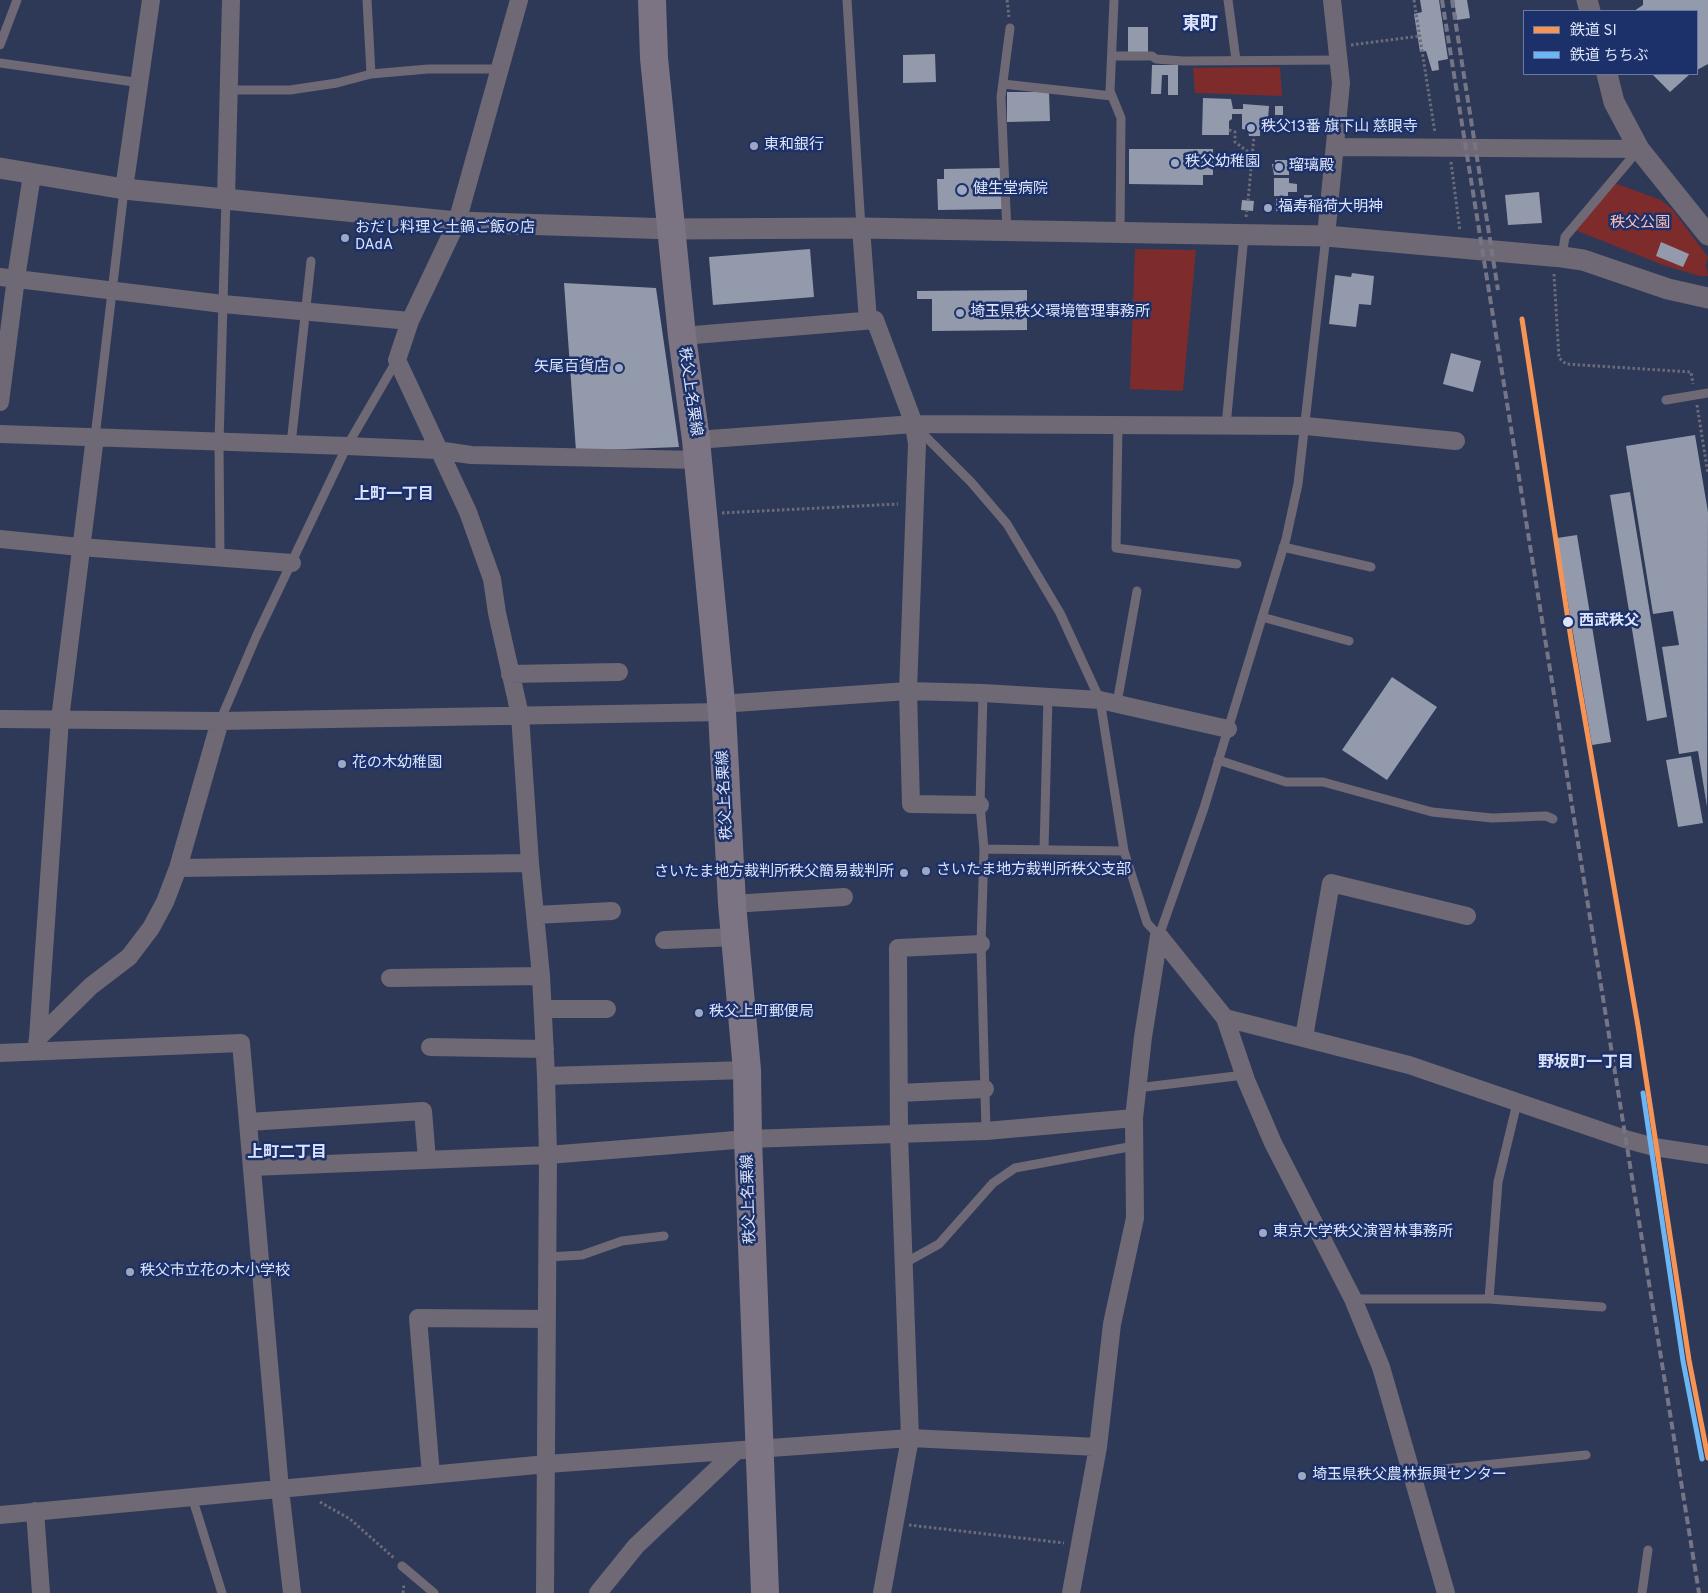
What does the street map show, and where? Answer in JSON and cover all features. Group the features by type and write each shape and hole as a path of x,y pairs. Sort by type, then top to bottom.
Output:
{"main road":[{"name":"秩父上名栗線","path":"652,0 654,58 682,336 697,450 721,708 732,904 747,1070 748,1451 765,1593"}],"street":[{"path":"124,189 152,0"},
{"path":"226,198 231,0"},
{"path":"519,0 457,222 410,320 397,360 437,450 468,512 492,580 520,715 530,863 541,976 546,1076 548,1257 545,1593"},
{"path":"1326,236 1341,83 1332,0"},
{"path":"1607,75 1614,102 1639,149 1708,235"},
{"path":"1336,147 1639,149"},
{"path":"0,168 32,175 124,189 457,222 672,229 861,228 1120,234 1245,227 1558,256 1583,260 1668,289 1708,298"},
{"path":"0,402 8,278 32,175"},
{"path":"861,228 868,320"},
{"path":"8,278 224,304 410,320"},
{"path":"682,336 875,320 914,424 917,444 908,691 911,804 980,806"},
{"path":"0,434 437,450 471,455 697,450 914,424 1306,426 1456,441"},
{"path":"37,1044 60,719 95,437"},
{"path":"0,539 80,548 292,563"},
{"path":"510,674 618,672"},
{"path":"0,719 220,721 520,715 721,708 908,691 1048,697 1108,702 1228,729"},
{"path":"37,1044 91,986 129,957 150,928 165,902 178,868 220,721"},
{"path":"178,868 530,863"},
{"path":"1304,1037 1330,883 1467,916"},
{"path":"732,904 844,896"},
{"path":"535,915 612,911"},
{"path":"1159,936 1225,1018 1244,1075 1273,1144 1353,1299 1381,1367 1446,1593"},
{"path":"1071,1593 1098,1447 1112,1324 1135,1218 1134,1118 1142,1037 1159,936"},
{"path":"664,940 735,937"},
{"path":"882,1593 910,1438 899,1134 898,948 981,944"},
{"path":"390,978 541,976"},
{"path":"543,1009 607,1009"},
{"path":"1225,1018 1409,1065 1632,1141 1654,1147 1708,1155"},
{"path":"0,1053 37,1044 241,1043 252,1167 288,1488 292,1593"},
{"path":"430,1047 545,1049"},
{"path":"546,1076 747,1070"},
{"path":"899,1093 985,1090"},
{"path":"248,1122 423,1111 427,1160"},
{"path":"252,1167 548,1155 748,1139 986,1130 1134,1118"},
{"path":"431,1475 418,1318 547,1319"},
{"path":"0,1515 547,1464 910,1438 1098,1447"},
{"path":"598,1593 636,1546 748,1451"},
{"path":"35,1511 41,1593"}],"lane":[{"path":"0,45 17,0"},
{"path":"367,0 370,74"},
{"path":"847,0 861,228"},
{"path":"1114,0 1110,91 1121,118 1120,234"},
{"path":"1228,0 1236,60"},
{"path":"1007,232 1001,97 1010,28"},
{"path":"1113,56 1152,56 1156,59 1183,60 1236,60 1339,53"},
{"path":"0,63 141,83"},
{"path":"229,90 290,90 337,83 370,74 428,69 500,69"},
{"path":"1003,84 1112,96"},
{"path":"1558,256 1565,237 1639,149"},
{"path":"95,437 124,189"},
{"path":"220,558 219,442 226,198"},
{"path":"1226,426 1245,227"},
{"path":"1159,936 1228,729 1283,547 1298,484 1326,236"},
{"path":"292,444 311,261"},
{"path":"220,721 256,637 347,446 397,360"},
{"path":"1666,400 1708,392"},
{"path":"914,424 971,482 1007,524 1060,613 1108,702"},
{"path":"1118,425 1116,548 1237,564"},
{"path":"1283,547 1371,567"},
{"path":"1137,590 1108,702 1124,851 1147,922 1159,936"},
{"path":"1262,616 1349,641"},
{"path":"983,694 980,806 984,848 981,944 986,1130"},
{"path":"1044,850 1048,697"},
{"path":"1218,760 1286,782 1322,782 1432,812 1492,818 1546,816 1553,819"},
{"path":"984,848 1124,851"},
{"path":"1137,1088 1244,1075"},
{"path":"1489,1299 1498,1182 1517,1103"},
{"path":"903,1264 939,1244 993,1182 1015,1168 1134,1146"},
{"path":"548,1257 582,1255 622,1241 664,1236"},
{"path":"1353,1299 1489,1299 1602,1307"},
{"path":"1412,1472 1586,1455"},
{"path":"192,1497 222,1593"},
{"path":"1642,1593 1648,1550"},
{"path":"402,1566 434,1593"}],"path":[{"path":"1008,0 1010,28"},
{"path":"1414,0 1462,248"},
{"path":"1339,53 1420,36"},
{"path":"1229,130 1235,132 1234,142 1252,155"},
{"path":"1248,201 1254,136"},
{"path":"1245,227 1247,210"},
{"path":"1558,256 1559,358 1566,364 1691,372 1708,474"},
{"path":"703,514 914,503"},
{"path":"288,1488 350,1519 402,1566 403,1593"},
{"path":"894,1524 1080,1544"}],"green space":[{"path":"1280,67 1282,96 1195,93 1193,68"},
{"name":"秩父公園","path":"1617,184 1661,200 1672,209 1708,257 1706,265 1708,276 1700,276 1663,265 1575,230 1610,186"},
{"path":"1135,249 1196,250 1183,391 1130,389"}],"building":[{"path":"1420,0 1439,0 1448,59 1438,61 1439,70 1432,71 1426,51 1420,52 1414,14 1422,12"},
{"path":"1454,0 1467,0 1470,18 1457,20"},
{"path":"1643,0 1708,0 1708,64 1698,69 1698,10 1636,10 1643,5"},
{"path":"1128,27 1148,27 1148,52 1128,52"},
{"path":"935,54 936,82 903,83 903,55"},
{"path":"1152,65 1178,65 1178,95 1168,95 1168,75 1162,75 1161,94 1151,94"},
{"path":"1653,75 1689,75 1670,92"},
{"path":"1007,92 1049,92 1050,121 1007,122"},
{"path":"1203,98 1231,99 1233,109 1243,109 1243,104 1269,106 1267,131 1260,131 1260,136 1249,136 1248,130 1242,129 1242,114 1232,114 1232,119 1229,121 1229,135 1202,135"},
{"path":"1275,106 1283,106 1283,115 1275,115"},
{"path":"1129,149 1213,149 1213,175 1203,175 1203,185 1129,184"},
{"path":"1275,160 1289,160 1289,175 1274,175 1272,164 1275,164"},
{"path":"1001,168 1002,209 938,210 937,179 944,179 944,169"},
{"path":"1274,178 1289,178 1289,183 1297,184 1297,192 1288,192 1288,196 1274,196"},
{"path":"1539,192 1542,223 1508,225 1505,195"},
{"path":"1304,195 1312,195 1312,203 1304,203"},
{"path":"1276,199 1302,199 1301,211 1276,211"},
{"path":"1242,200 1254,201 1253,211 1241,210"},
{"path":"1661,242 1689,254 1683,267 1656,256"},
{"path":"810,249 814,297 713,305 709,257"},
{"path":"1352,273 1374,276 1371,305 1359,304 1356,327 1329,324 1335,275 1351,277"},
{"name":"矢尾百貨店","path":"564,283 656,288 679,447 576,451"},
{"path":"1027,290 1027,330 932,331 932,299 917,299 917,291"},
{"path":"1451,353 1481,361 1473,392 1443,384"},
{"path":"1695,435 1708,512 1707,807 1698,751 1679,754 1662,647 1679,645 1673,611 1653,614 1626,446"},
{"path":"1630,492 1667,717 1647,721 1610,495"},
{"path":"1577,535 1611,742 1592,745 1557,538"},
{"path":"1392,677 1437,707 1387,780 1342,750"},
{"path":"1691,756 1703,823 1678,827 1666,760"}],"railway":[{"path":"1442,0 1699,1593"},
{"path":"1452,0 1498,290"}],"rail line":[{"name":"SI","path":"1522,319 1571,639 1638,1026 1689,1360 1708,1458"},
{"name":"ちちぶ","path":"1643,1093 1683,1361 1702,1459"}],"place":[{"name":"秩父13番 旗下山 慈眼寺","path":"1251,128"},
{"name":"東和銀行","path":"754,146"},
{"name":"秩父幼稚園","path":"1175,163"},
{"name":"瑠璃殿","path":"1279,167"},
{"name":"健生堂病院","path":"962,190"},
{"name":"福寿稲荷大明神","path":"1268,208"},
{"name":"おだし料理と土鍋ご飯の店 DAdA","path":"345,238"},
{"name":"埼玉県秩父環境管理事務所","path":"960,313"},
{"name":"矢尾百貨店","path":"619,368"},
{"name":"西武秩父","path":"1568,622"},
{"name":"花の木幼稚園","path":"342,764"},
{"name":"さいたま地方裁判所秩父支部","path":"926,871"},
{"name":"さいたま地方裁判所秩父簡易裁判所","path":"904,873"},
{"name":"秩父上町郵便局","path":"699,1013"},
{"name":"東京大学秩父演習林事務所","path":"1263,1233"},
{"name":"秩父市立花の木小学校","path":"130,1272"},
{"name":"埼玉県秩父農林振興センター","path":"1302,1476"}],"district":[{"name":"東町","path":"1200,25"},
{"name":"上町一丁目","path":"394,496"},
{"name":"野坂町一丁目","path":"1586,1064"},
{"name":"上町二丁目","path":"287,1154"}]}
